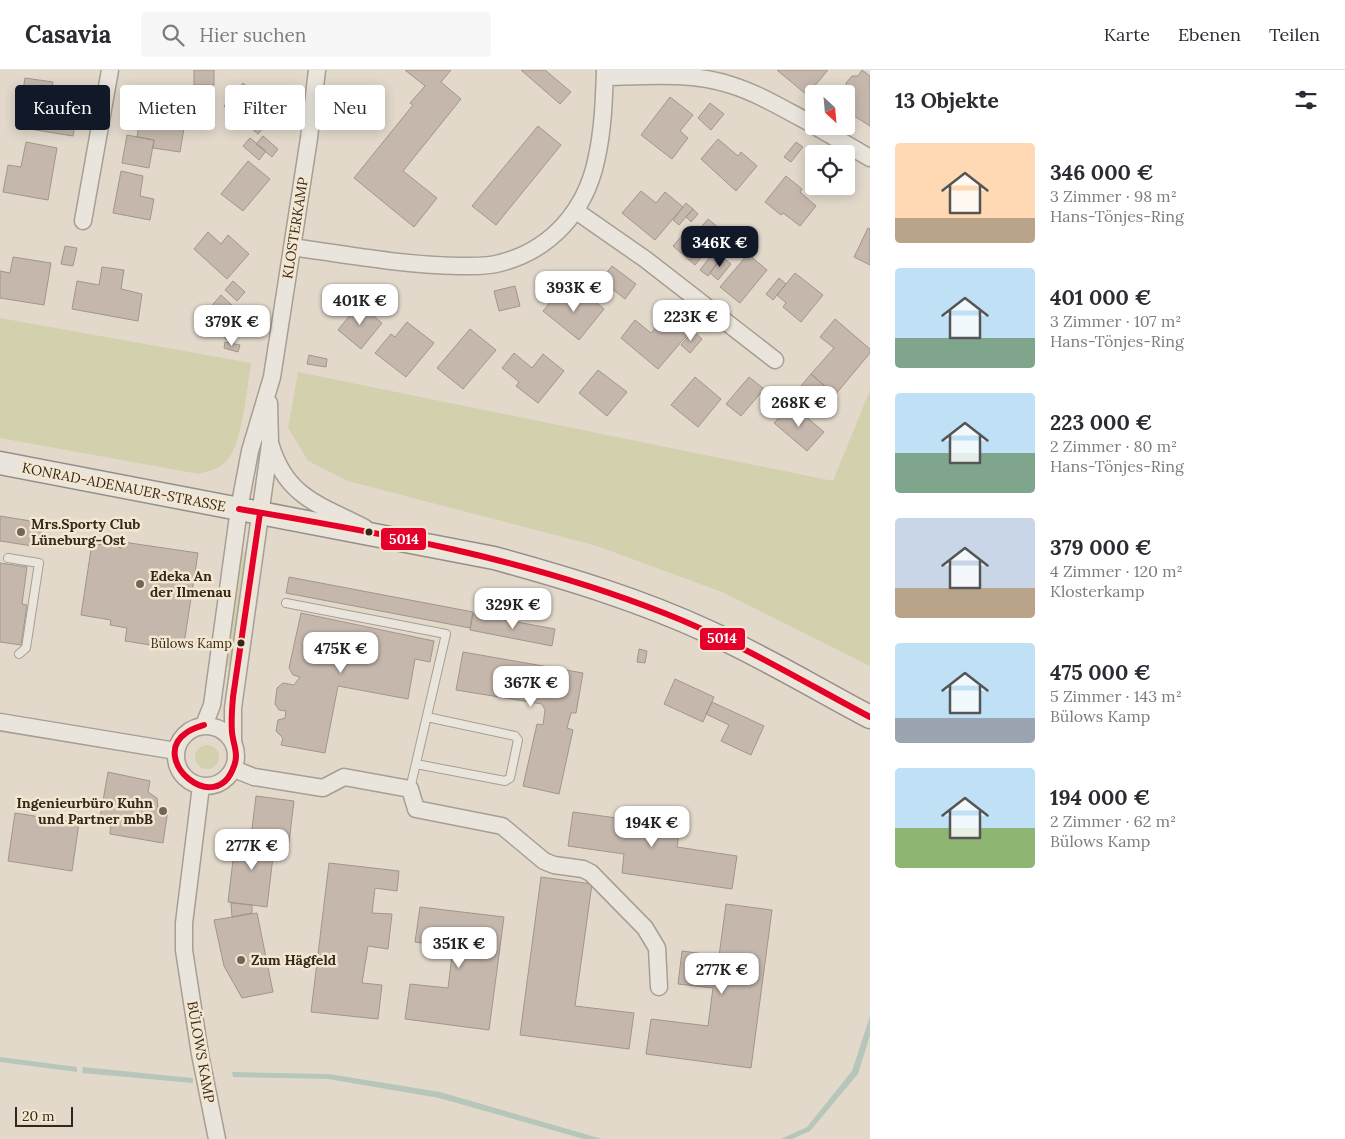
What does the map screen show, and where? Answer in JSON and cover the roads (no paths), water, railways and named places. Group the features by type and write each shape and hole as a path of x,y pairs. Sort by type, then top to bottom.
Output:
{"main road":[{"name":"KONRAD-ADENAUER-STRASSE","path":"0,463 502,560 564,578 664,612 710,632 870,717"}],"street":[{"path":"83,221 110,70"},
{"name":"KLOSTERKAMP","path":"250,511 250,451 269,385 292,247 317,70"},
{"path":"292,247 419,264 479,266 500,264 546,243 562,229 576,211 596,162 605,73 686,77 720,82 752,93 805,121"},
{"path":"830,135 870,158"},
{"path":"576,211 644,259 776,360"},
{"name":"KLOSTERKAMP","path":"250,511 270,444 269,385"},
{"name":"KLOSTERKAMP","path":"270,444 285,479 300,493 381,536"},
{"path":"204,725 212,705 250,511"},
{"path":"233,741 221,729 204,725 194,728 186,733 176,751 178,770 192,783 201,786 220,783 234,769 237,755 233,741 233,708 250,511"},
{"path":"0,722 176,751"},
{"path":"234,769 254,777 323,788 344,777 410,789 416,809 502,826 544,861 554,865 583,869 591,873 645,928 657,948 659,987"},
{"name":"BÜLOWS KAMP","path":"201,786 184,923 184,950 200,1054 217,1139"}],"lane":[{"path":"8,558 39,563 26,648 19,654"},
{"path":"286,603 446,634 410,789"},
{"path":"416,764 505,781 510,778 518,740 515,736 427,717"}],"place":[{"name":"Mrs.Sporty Club Lüneburg-Ost","path":"21,532"},
{"name":"Edeka An der Ilmenau","path":"140,584"},
{"name":"Bülows Kamp","path":"241,643"},
{"name":"Ingenieurbüro Kuhn und Partner mbB","path":"163,811"},
{"name":"Zum Hägfeld","path":"241,960"}]}
